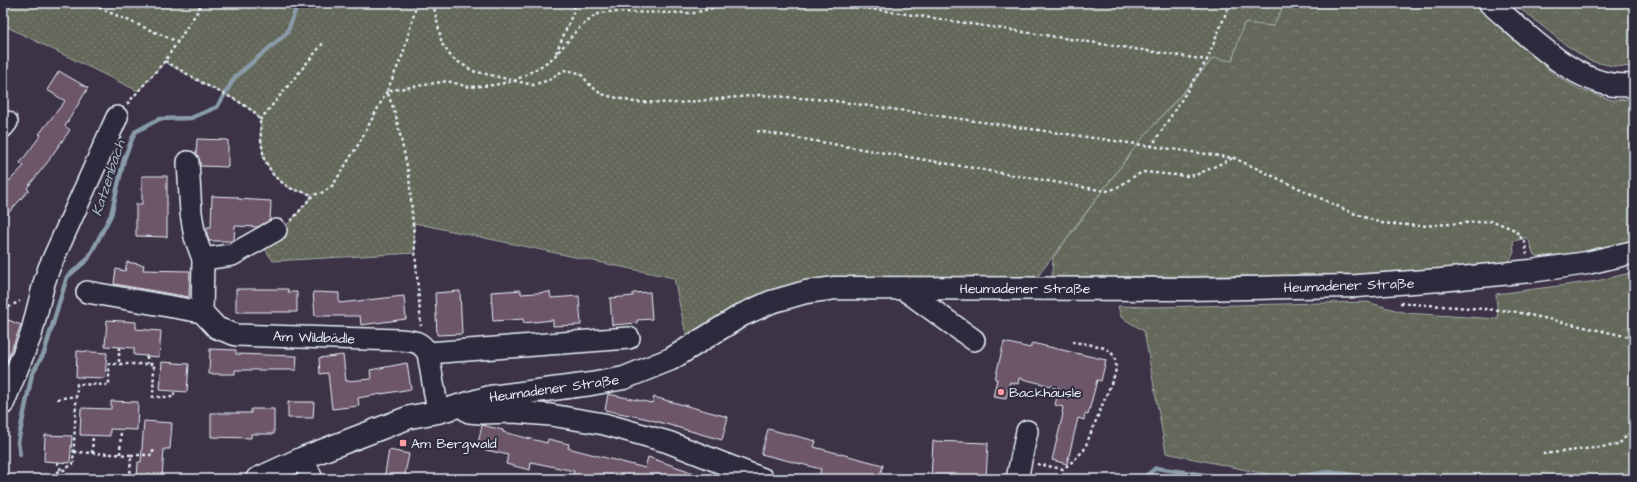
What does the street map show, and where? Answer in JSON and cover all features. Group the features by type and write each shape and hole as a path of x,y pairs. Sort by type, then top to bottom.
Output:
{"main road":[{"path":"1490,3 1546,51 1574,72 1609,84 1634,85"},
{"name":"Heumadener Straße","path":"289,479 308,469 413,430 438,412 460,405 513,393 591,384 624,378 671,359 742,316 771,302 806,292 836,288 1187,289 1357,286 1441,280 1531,270 1587,263 1634,252"},
{"name":"Heumadener Straße","path":"257,479 308,469"}],"street":[{"path":"3,404 31,335 49,268 117,117"},
{"path":"86,292 202,312 202,259 195,237 191,213 188,162"},
{"path":"202,259 232,255 276,230"},
{"path":"902,288 974,340"},
{"name":"Am Wildbädle","path":"202,312 217,328 236,335 400,340 412,341 425,349 629,338"},
{"path":"425,349 438,412"},
{"path":"460,405 469,412 514,412 604,424 668,442 734,474 763,479"},
{"path":"1019,470 1027,431"}],"path":[{"path":"88,3 178,42"},
{"path":"138,91 165,62 199,9 201,3"},
{"path":"165,62 238,101 254,112 260,120 264,159 274,176 289,188 313,195 324,192 333,185 358,145 387,91 402,54 417,3"},
{"path":"433,3 442,44 452,58 473,71 514,81 533,85 549,80 564,70 580,73 589,84 601,94 634,102 677,103 759,95 828,100 1234,158 1350,212 1382,223 1421,226 1494,221 1515,230 1525,243 1531,270"},
{"path":"554,57 573,13 575,3"},
{"path":"387,91 447,81 469,87 494,86 514,81 540,67 554,57 577,30 595,15 606,12 619,11 694,14 731,3"},
{"path":"814,3 880,10 1207,60"},
{"path":"1151,147 1207,60 1230,3"},
{"path":"260,120 324,42"},
{"path":"387,91 396,116 409,175 425,349"},
{"path":"757,131 1106,191 1114,190 1137,174 1144,172 1186,176 1196,175 1234,158"},
{"path":"276,230 289,223 313,195"},
{"path":"3,310 24,299"},
{"path":"1395,303 1512,311 1634,338"},
{"path":"1019,470 1063,469 1084,450 1090,437 1115,374 1116,359 1110,351 1103,348 1073,342"},
{"path":"119,347 119,364"},
{"path":"147,356 147,364"},
{"path":"47,479 73,464 77,384 109,385 109,364 154,364 154,397 174,397 174,391"},
{"path":"57,399 76,396"},
{"path":"1543,454 1618,445 1634,428"},
{"path":"120,454 121,430"},
{"path":"92,453 93,435"},
{"path":"74,452 153,455 153,448"},
{"path":"131,455 130,478 137,479"},
{"path":"57,462 61,470"},
{"path":"928,472 928,479"}],"green space":[{"path":"3,3 814,3 879,10 881,3 1285,3 1273,26 1244,23 1232,61 1213,58 1139,142 1038,276 917,278 724,314 686,335 674,278 414,223 415,253 273,261 259,240 289,223 313,195 289,188 274,176 264,159 260,120 254,112 238,101 165,62 138,91 3,25"},
{"path":"1285,3 1473,3 1555,75 1579,89 1612,100 1634,99 1634,242 1581,252 1539,257 1534,255 1528,238 1513,241 1514,252 1509,263 1377,275 1052,277 1053,258 1139,142 1214,58 1232,60 1244,23 1273,26"},
{"path":"1513,3 1634,3 1634,67 1613,66 1590,61 1566,45"},
{"path":"1634,272 1634,479 1289,479 1166,453 1144,331 1121,317 1118,306 1153,307 1367,302 1406,313 1498,319 1496,294 1597,281"}],"building":[{"path":"59,71 88,88 65,126 70,130 50,159 27,188 29,190 3,219 3,187 24,166 20,163 41,135 39,134 65,101 47,90"},
{"path":"197,139 228,140 228,167 200,166 200,161 196,154"},
{"path":"142,176 167,176 167,237 136,236 136,204 142,204"},
{"path":"212,196 271,201 270,220 258,227 235,226 234,240 232,241 209,241 207,227 211,227"},
{"path":"127,262 144,265 143,270 190,271 189,297 114,284 116,269 125,271"},
{"path":"236,289 288,289 288,292 297,292 297,312 236,312"},
{"path":"521,290 521,294 550,292 551,298 579,296 581,325 553,326 553,320 524,323 523,319 493,321 491,292"},
{"path":"460,291 462,334 437,335 435,293"},
{"path":"313,292 339,293 339,303 404,296 406,319 361,325 360,316 315,316"},
{"path":"650,292 652,319 637,320 637,323 612,325 610,298 633,296 633,293"},
{"path":"3,318 21,325 3,371"},
{"path":"107,320 136,322 136,329 161,331 159,357 134,355 134,348 105,346"},
{"path":"1004,342 1030,348 1032,343 1106,360 1101,381 1097,380 1088,415 1085,414 1084,420 1078,418 1067,464 1052,460 1063,414 1063,407 1055,405 1059,388 1019,378 1018,384 1010,382 1006,399 993,397 997,379 995,379"},
{"path":"210,349 236,350 236,354 297,356 296,370 235,370 235,374 209,374"},
{"path":"77,351 107,353 105,378 76,377"},
{"path":"343,355 346,381 371,379 370,370 407,363 411,389 358,398 359,406 332,409 328,373 320,374 319,358"},
{"path":"162,362 189,364 187,392 160,390"},
{"path":"608,394 652,403 654,397 728,417 722,440 648,419 605,410"},
{"path":"111,401 138,402 137,430 110,429 110,436 80,435 81,408 111,409"},
{"path":"288,402 314,402 313,418 288,418"},
{"path":"251,409 274,409 274,434 251,434 251,438 211,437 211,413 251,413"},
{"path":"144,421 172,423 170,449 164,449 162,479 137,479 138,462 141,462"},
{"path":"482,425 547,443 548,439 569,444 568,448 645,468 648,457 706,477 706,479 572,479 574,471 531,462 530,470 506,464 508,455 477,448"},
{"path":"768,429 816,441 814,447 883,465 879,479 831,479 819,476 821,469 761,454"},
{"path":"45,435 72,436 70,463 44,461"},
{"path":"933,441 988,443 986,479 931,479"},
{"path":"389,450 409,454 404,479 384,479"}],"waterway":[{"name":"Katzenbach","path":"20,455 18,442 32,374 44,353 67,277 88,259 111,215 124,159 135,132 159,119 191,118 217,107 235,77 287,33 298,3"},
{"path":"1142,479 1156,468 1233,479"},
{"path":"1282,479 1329,472 1353,475 1352,479"}],"place":[{"name":"Backhäusle","path":"1001,392"},
{"name":"Am Bergwald","path":"403,443"}]}
